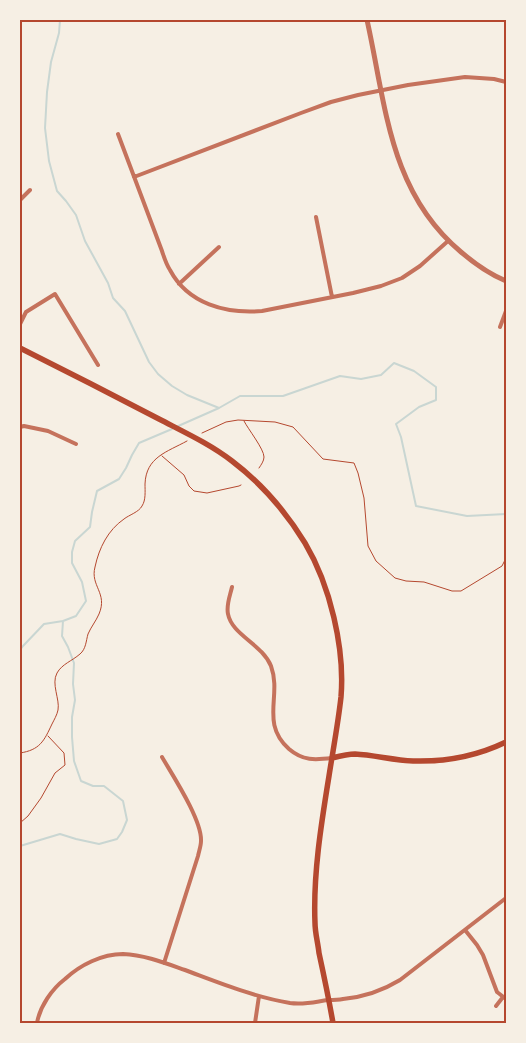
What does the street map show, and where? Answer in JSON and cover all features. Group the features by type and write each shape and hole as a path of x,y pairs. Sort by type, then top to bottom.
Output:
{"main road":[{"path":"20,348 215,449 232,461 266,492 287,516 305,544 325,587 335,621 341,674 341,695 336,736 317,861 314,924 334,1023"},
{"path":"332,758 354,754 412,761 441,760 474,754 506,742"}],"street":[{"path":"366,20 395,150 412,193 436,228 448,241 478,266 506,281"},
{"path":"134,177 323,105 358,95 432,81 465,77 494,79 506,82"},
{"path":"118,134 170,270 179,284 196,298 213,306 231,311 262,311 381,286 402,278 420,266 448,241"},
{"path":"20,200 30,190"},
{"path":"316,217 332,297"},
{"path":"179,284 219,247"},
{"path":"20,324 26,312 55,294 98,365"},
{"path":"500,327 506,311"},
{"path":"20,427 24,426 48,431 76,444"},
{"path":"232,587 228,602 228,613 232,625 263,652 270,665 274,679 274,725 277,735 288,749 304,758 316,760 332,758"},
{"path":"162,756 192,810 200,829 201,840 198,856 164,963"},
{"path":"38,1023 38,1017 48,997 59,984 73,972 90,962 111,955 124,954 149,958 258,996 292,1003 308,1004 361,996 387,988 400,980 506,898"},
{"path":"465,930 484,955 497,992 504,998 496,1006"},
{"path":"255,1023 258,996"}],"path":[{"path":"203,433 226,422 244,420 276,422 293,427 323,459 354,463 364,498 368,546 376,561 396,578 406,582 424,582 452,591 461,591 502,566 506,558"},
{"path":"244,420 264,457 259,468"},
{"path":"20,752 26,752 45,740 58,710 55,685 56,674 66,663 80,654 85,648 88,634 99,614 102,596 93,576 94,567 108,535 114,527 143,505 145,480 149,466 161,455 186,442"},
{"path":"161,455 184,475 189,486 194,491 207,493 241,485"},
{"path":"20,822 28,816 41,798 56,772 65,765 64,753 47,735"}],"waterway":[{"path":"60,20 59,33 51,62 45,128 49,161 57,191 76,215 85,241 108,283 113,298 125,311 149,362 158,374 172,386 187,395 219,408"},
{"path":"176,427 219,408 240,396 283,396 340,376 361,379 381,375 394,363 414,371 436,387 436,400 419,407 396,424 401,437 416,506 467,516 506,514"},
{"path":"20,846 60,834 99,844 117,839 127,820 123,801 104,786 93,786 81,781 74,761 72,737 72,717 75,700 73,684 74,663 62,636 63,621 76,616 86,601 82,582 72,563 72,552 75,541 90,527 97,491 119,479 139,443 172,429"},
{"path":"20,650 44,624 63,621"}]}
